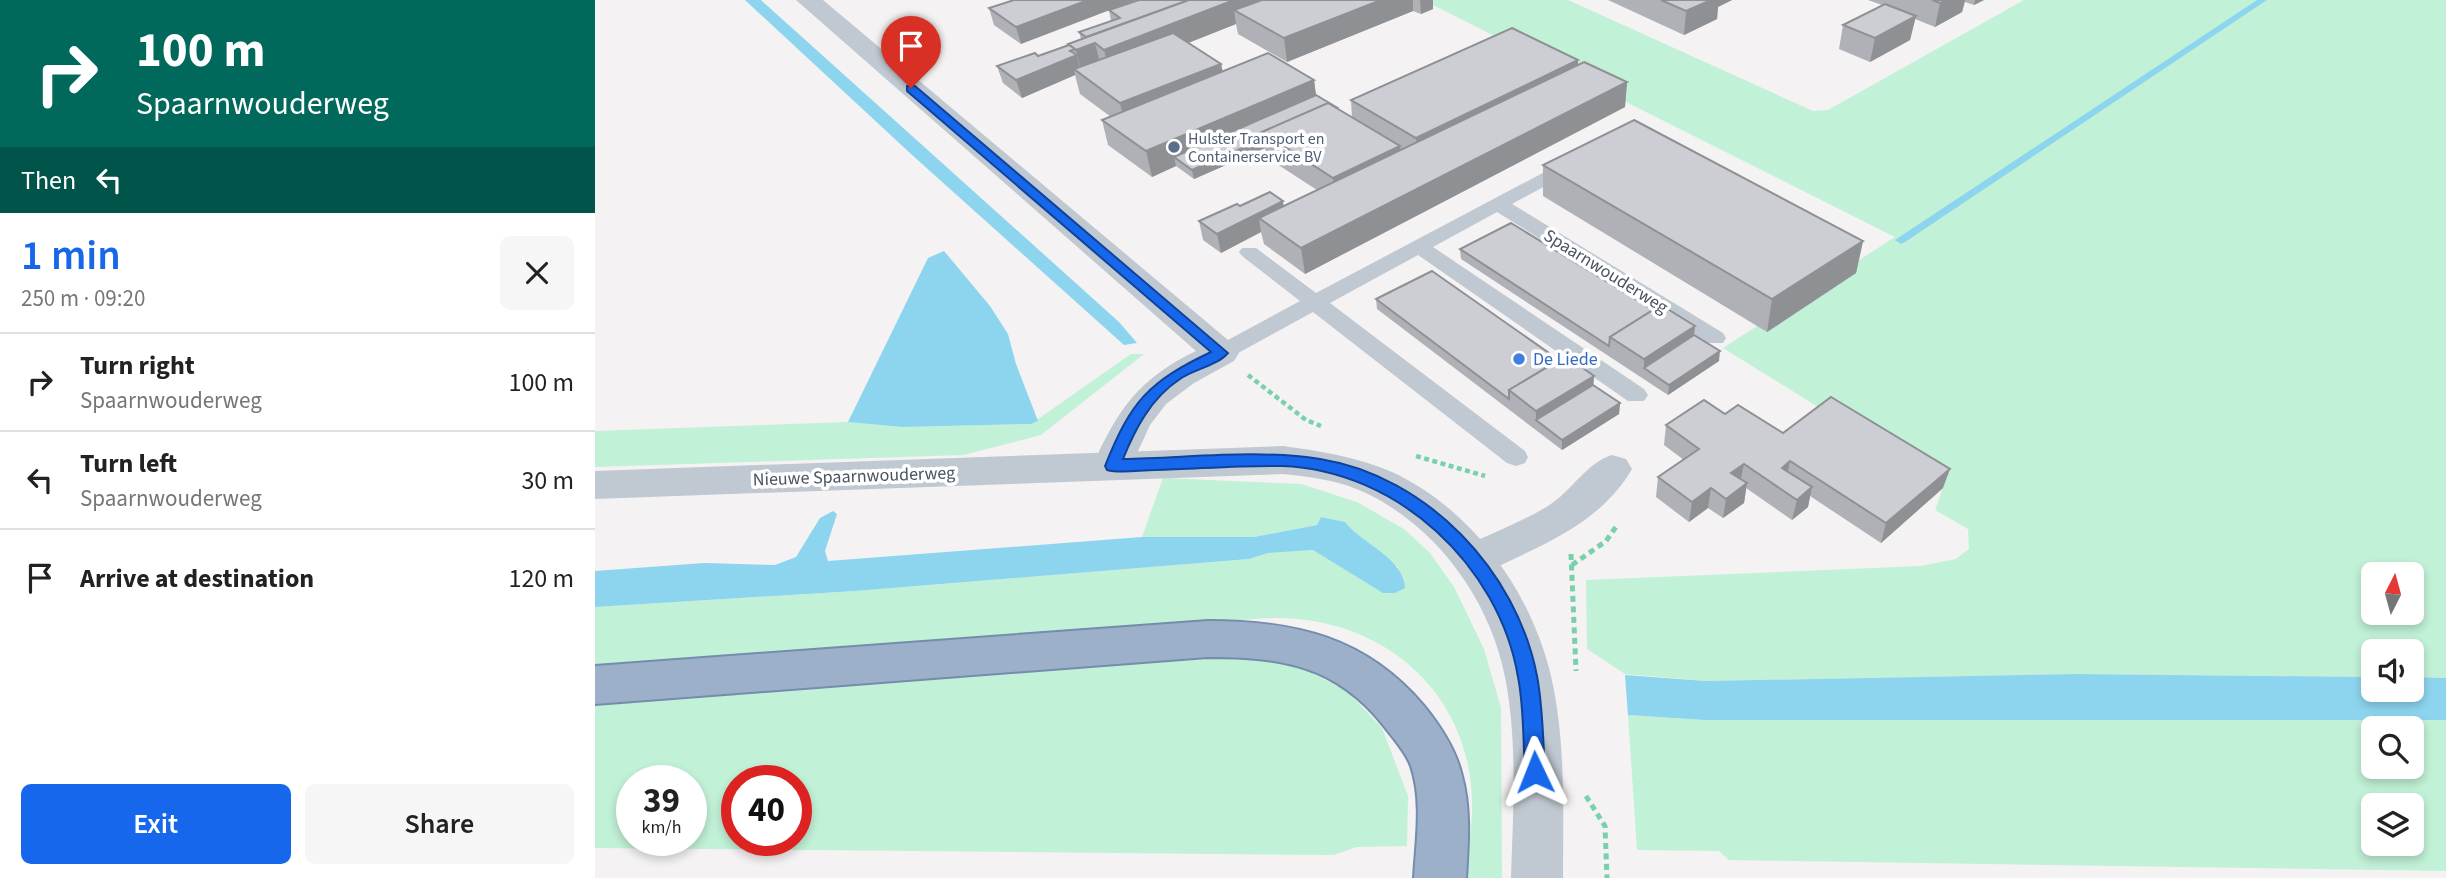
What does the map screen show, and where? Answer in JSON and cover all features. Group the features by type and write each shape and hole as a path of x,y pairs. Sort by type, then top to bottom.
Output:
{"highway":[{"path":"595,685 1208,639 1248,638 1286,643 1326,654 1362,674 1393,699 1414,729 1434,764 1443,812 1440,878"}],"street":[{"path":"808,0 1221,353 1174,376 1145,403 1128,428 1113,466 1283,460 1323,465 1380,484 1409,500 1443,526 1473,560 1486,576 1513,626 1528,676 1533,731 1537,878"},
{"name":"Nieuwe Spaarnwouderweg","path":"595,485 1113,466"},
{"path":"1473,560 1562,517 1586,499 1612,469"}],"lane":[{"path":"1221,353 1593,152"},
{"name":"Spaarnwouderweg","path":"1498,204 1715,338"},
{"path":"1418,246 1636,394"},
{"path":"1249,252 1516,457"}],"path":[{"path":"1584,793 1605,826 1607,878"}],"green space":[{"path":"1423,0 1568,0 1813,111 1828,110 2024,0 2446,0 2446,678 2424,677 2424,639 2361,639 2361,677 2076,674 1706,681 1625,674 1587,649 1586,580 1921,566 1956,559 1969,549 1968,529 1935,510 1944,485 1723,348 1895,237"},
{"path":"1131,354 1144,354 1041,435 963,455 595,467 595,431 848,422 902,427 1031,424"},
{"path":"1163,478 1301,484 1357,502 1404,529 1430,553 1454,587 1484,649 1501,708 1502,878 1456,878 1469,843 1472,803 1468,766 1458,731 1441,700 1418,673 1390,651 1357,633 1319,622 1286,618 1253,619 1186,628 595,672 595,607 855,591 1249,559 1271,552 1313,550 1340,566 1399,568 1355,534 1345,522 1321,517 1317,525 1254,537 1142,537"},
{"path":"1208,659 1257,659 1300,667 1347,691 1382,728 1408,796 1407,846 1357,847 1334,855 812,850 812,765 721,765 721,849 707,849 707,765 616,765 616,848 595,848 595,701"},
{"path":"1628,715 1704,720 2361,720 2361,779 2424,779 2424,720 2446,720 2446,871 1729,860 1719,851 1637,850"}],"water":[{"path":"745,0 761,0 1119,322 1137,343 1124,345 911,154"},
{"path":"944,251 990,306 1008,334 1016,364 1038,421 1031,424 902,427 848,422 928,258"},
{"path":"833,511 837,514 825,551 828,561 1142,537 1254,537 1317,525 1321,517 1345,522 1381,552 1398,568 1405,588 1395,593 1383,593 1313,550 1268,553 1249,559 855,591 595,607 595,571 704,563 775,565 796,557 820,518"},
{"path":"2076,674 2361,677 2361,702 2424,702 2424,677 2446,678 2446,720 2424,720 2424,716 2361,716 2361,720 1704,720 1628,715 1625,675 1706,681"}],"building":[{"path":"1014,0 1088,0 1016,27 989,8"},
{"path":"1139,0 1189,0 1086,37 1079,32 1120,18 1109,10"},
{"path":"1189,0 1234,0 1104,50 1095,43 1076,50 1068,44"},
{"path":"1262,0 1381,0 1284,38 1234,10"},
{"path":"1661,0 1711,0 1686,11"},
{"path":"1885,4 1916,16 1875,38 1843,25"},
{"path":"1512,28 1578,60 1416,138 1351,100"},
{"path":"1173,33 1221,64 1120,103 1074,69"},
{"path":"1069,45 1075,49 1070,51 1077,55 1016,80 997,66 1035,53 1038,56"},
{"path":"1268,53 1314,80 1146,151 1102,120"},
{"path":"1584,62 1627,82 1301,248 1259,218"},
{"path":"1316,95 1336,107 1328,103 1262,132 1263,139 1192,170 1174,157"},
{"path":"1328,103 1400,146 1333,178 1262,132"},
{"path":"1634,120 1863,241 1772,299 1543,165"},
{"path":"1270,192 1283,201 1217,234 1199,221 1237,204 1240,206"},
{"path":"1511,223 1653,310 1610,337 1609,346 1460,249"},
{"path":"1432,271 1559,360 1509,390 1509,399 1376,299"},
{"path":"1661,305 1695,326 1644,359 1610,337"},
{"path":"1694,335 1720,351 1669,385 1644,368"},
{"path":"1566,356 1594,376 1536,411 1509,390"},
{"path":"1593,385 1620,403 1562,440 1536,420"},
{"path":"1831,397 1950,469 1886,523 1790,461 1782,468 1812,487 1797,500 1744,464 1731,473 1747,483 1726,499 1711,488 1692,502 1658,477 1699,449 1666,425 1704,400 1725,414 1738,405 1783,433"}],"waterway":[{"path":"1901,240 2263,0"}],"place":[{"name":"Hulster Transport en Containerservice BV","path":"1174,147"},
{"name":"De Liede","path":"1519,359"}],"route":[{"path":"911,88 1221,353 1174,376 1145,403 1128,428 1113,466 1283,460 1323,465 1355,474 1409,500 1443,526 1473,560 1486,576 1513,626 1528,676 1535,772"}]}
